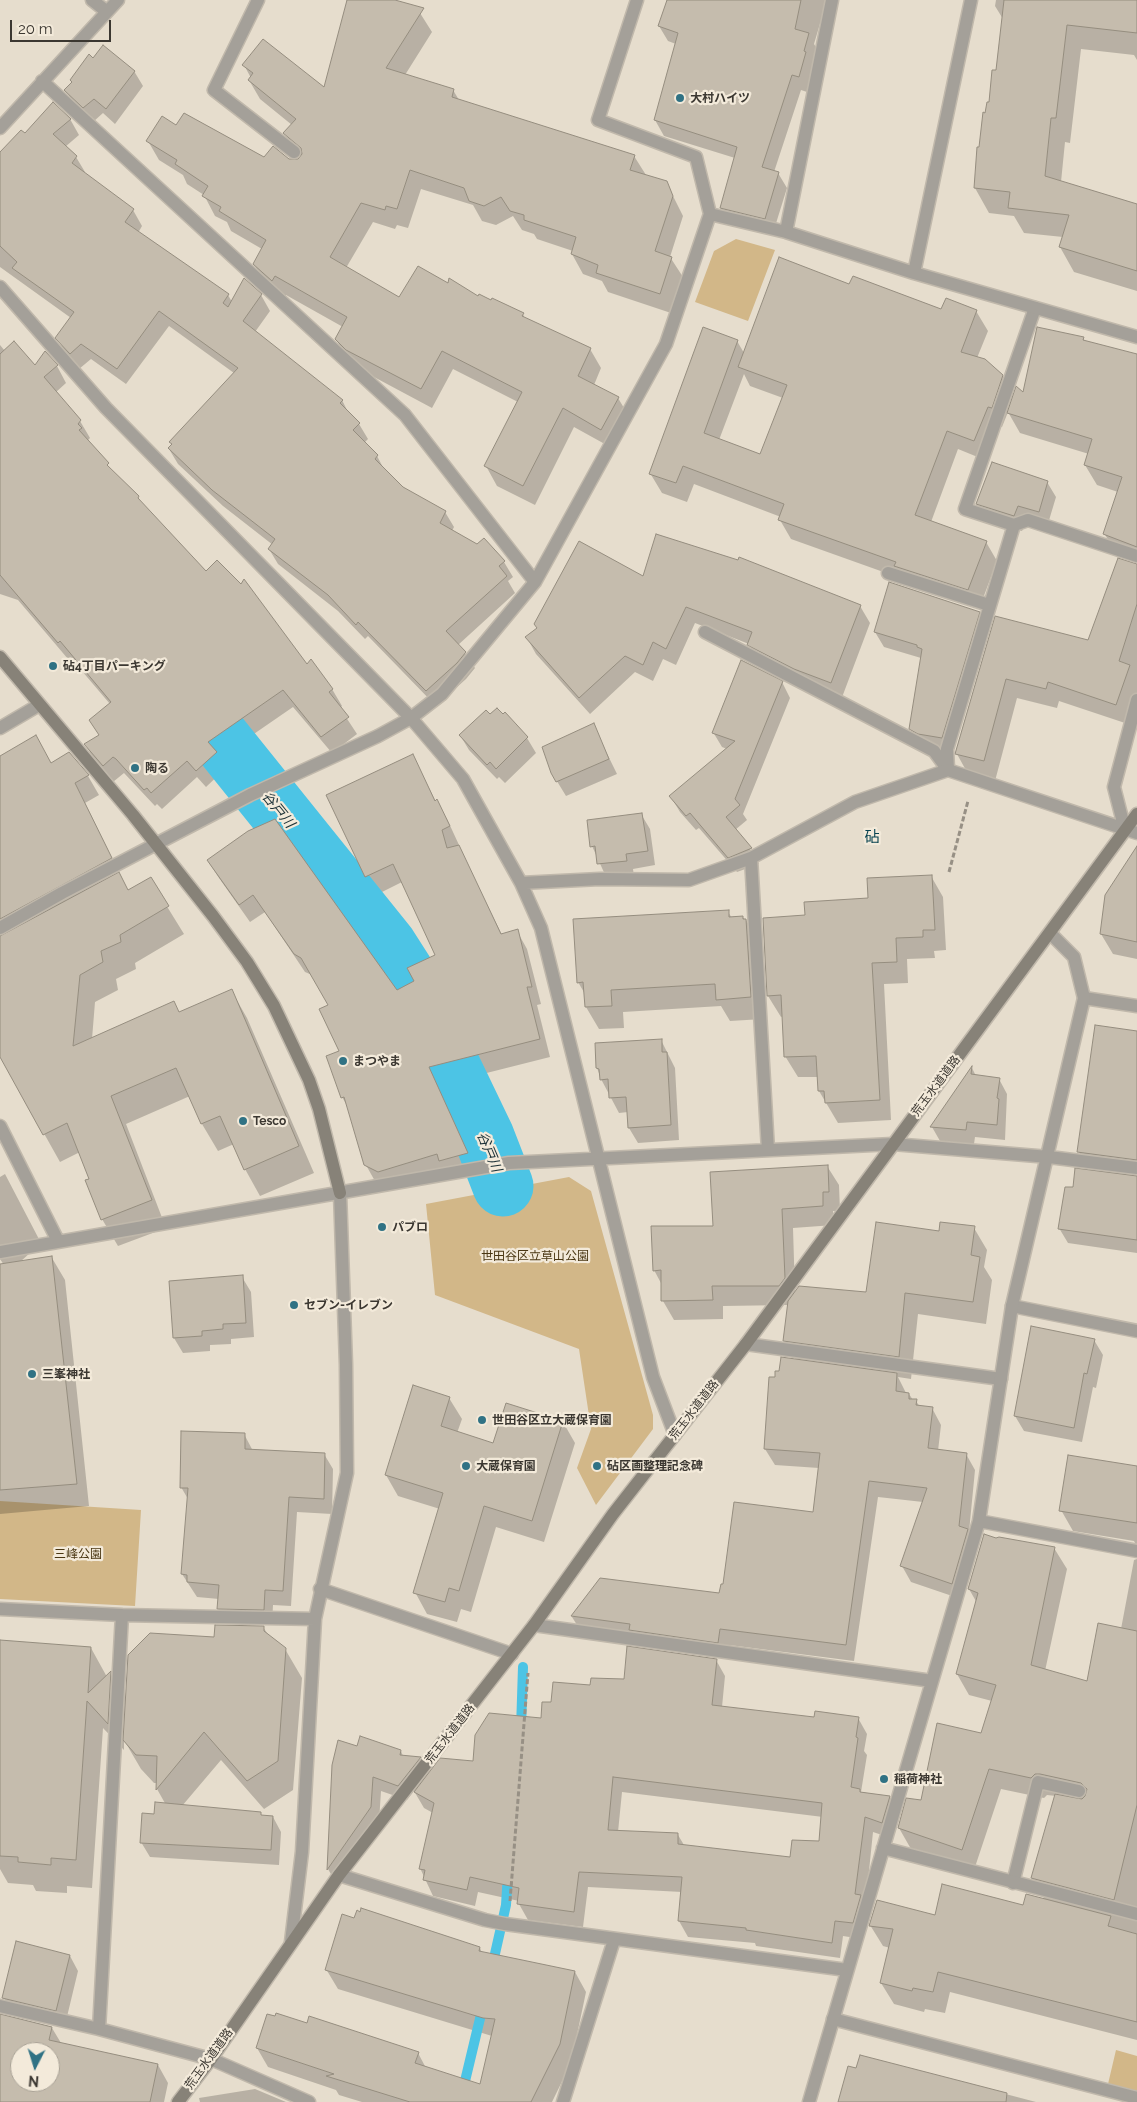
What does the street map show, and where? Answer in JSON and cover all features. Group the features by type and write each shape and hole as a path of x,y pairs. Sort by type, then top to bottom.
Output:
{"main road":[{"path":"0,657 156,844 248,962 295,1047 311,1087 319,1109 340,1193"},
{"name":"荒玉水道道路","path":"178,2102 211,2059 339,1875 512,1654 613,1514 746,1344 1050,934 1131,832 1137,814"}],"street":[{"path":"92,0 106,11"},
{"path":"0,128 118,0"},
{"path":"258,0 214,90 294,152"},
{"path":"0,928 250,795 378,736 412,718 442,694 535,582 666,344 710,214 696,157 598,120 638,0"},
{"path":"786,232 832,0"},
{"path":"914,273 971,0"},
{"path":"42,81 405,415 535,582"},
{"path":"710,214 786,232 914,273 1137,337"},
{"path":"0,287 106,408 412,718 463,779 521,883 541,928 653,1378 675,1435"},
{"path":"1035,308 965,508 1014,525 1028,520 1137,556"},
{"path":"948,770 947,749 1014,525"},
{"path":"888,573 989,605"},
{"path":"705,632 934,751 948,770 1131,832"},
{"path":"1131,832 1114,787 1137,700"},
{"path":"0,728 39,705"},
{"path":"521,883 600,879 690,880 751,858 855,802 948,770"},
{"path":"751,858 768,1150"},
{"path":"808,2102 979,1521 1012,1306 1049,1157 1084,998 1074,957 1050,934"},
{"path":"1084,998 1137,1006"},
{"path":"0,1126 58,1241"},
{"path":"0,1252 509,1163 893,1144 1049,1157 1137,1168"},
{"path":"291,1942 302,1852 314,1619 347,1473 346,1365 340,1193"},
{"path":"1012,1306 1137,1331"},
{"path":"746,1344 1001,1379"},
{"path":"979,1521 1137,1551"},
{"path":"320,1589 512,1654"},
{"path":"0,1609 122,1615 314,1619"},
{"path":"99,2029 122,1615"},
{"path":"534,1625 932,1681"},
{"path":"1013,1883 1038,1782 1079,1791"},
{"path":"883,1848 1137,1914"},
{"path":"339,1875 485,1920 614,1940 847,1970"},
{"path":"564,2102 614,1940"},
{"path":"0,2006 99,2029 211,2059 309,2102"},
{"path":"833,2019 1137,2098"}],"path":[{"path":"949,872 974,779"},
{"path":"507,1924 530,1648 524,1638"}],"green space":[{"path":"736,239 775,250 748,321 695,302 714,251"},
{"name":"世田谷区立草山公園","path":"569,1177 591,1191 653,1415 653,1429 596,1505 577,1468 591,1429 579,1349 435,1295 426,1204"},
{"name":"三峰公園","path":"0,1501 141,1510 135,1606 0,1599"},
{"path":"1116,2050 1137,2056 1137,2092 1108,2084"}],"building":[{"path":"347,0 395,0 424,8 386,68 454,89 452,97 635,155 630,170 667,181 673,196 655,251 672,257 660,294 596,273 598,265 571,254 576,237 524,220 524,215 510,211 501,197 484,206 469,201 464,188 410,170 397,209 386,206 385,210 361,203 330,257 399,297 418,266 448,283 449,278 478,296 479,294 491,300 492,298 524,313 522,316 591,348 578,376 619,397 601,430 563,408 523,486 484,466 522,392 442,351 421,389 346,350 335,339 347,317 275,276 272,281 253,264 266,240 219,211 221,207 202,196 208,186 175,164 177,160 146,141 162,116 176,125 184,113 264,157 273,146 289,159 298,159 302,154 301,148 283,133 296,119 248,80 253,73 242,65 263,39 324,87"},
{"path":"667,0 801,0 795,29 809,33 804,51 806,52 799,77 792,75 762,167 779,172 765,219 720,208 737,147 654,120 678,33 658,26"},
{"path":"1004,0 1137,0 1137,33 1067,25 1056,118 1051,118 1045,176 1137,204 1137,271 1059,247 1069,215 1008,208 1010,192 974,188 977,147 979,147 983,112 985,113 987,102 989,102 992,70 996,70"},
{"path":"103,45 135,71 106,109 94,99 83,108 64,90 72,82 70,80 89,54 93,58"},
{"path":"53,102 71,119 53,134 77,156 72,163 134,209 125,222 229,294 223,303 228,307 244,278 262,294 243,321 343,400 340,403 360,423 353,430 378,455 375,459 403,487 446,511 440,523 477,544 484,538 505,561 499,566 507,576 446,631 466,652 457,663 426,691 358,622 356,625 328,595 268,549 275,539 212,490 168,448 172,444 169,442 238,368 159,311 117,369 81,344 70,354 55,338 74,312 12,268 17,262 0,246 0,152 21,130 25,133"},
{"path":"779,257 849,284 853,276 941,309 946,298 977,310 961,352 985,359 1003,375 992,408 988,407 974,441 947,431 915,515 987,541 968,590 894,566 896,562 778,520 784,504 683,466 676,483 649,474 703,327 738,340 704,433 760,454 787,385 738,367"},
{"path":"1037,327 1084,337 1083,340 1137,354 1137,547 1103,534 1122,477 1084,465 1092,439 1007,413 1016,386 1023,392"},
{"path":"14,341 35,365 45,351 58,365 44,377 81,420 78,424 82,428 79,430 109,463 107,465 139,496 138,498 206,571 217,560 241,584 244,579 307,664 311,659 333,689 329,692 349,717 321,737 283,690 208,742 217,752 196,771 187,761 151,793 147,788 144,790 113,757 103,766 84,744 99,735 89,720 111,702 60,641 58,643 0,575 0,354"},
{"path":"992,462 1048,481 1039,512 1018,506 1014,516 976,504"},
{"path":"656,534 738,560 739,557 861,605 831,683 794,669 747,645 752,632 686,607 666,649 653,642 643,665 625,656 579,698 525,637 537,628 534,624 579,541 643,576"},
{"path":"1118,558 1137,564 1137,604 1119,661 1130,665 1116,705 1048,682 1046,689 1006,679 984,761 955,754 995,616 1088,640"},
{"path":"889,582 980,612 942,738 918,734 909,729 922,649 917,647 917,645 874,632"},
{"path":"741,660 783,681 735,799 740,805 726,817 752,848 728,858 690,813 686,816 669,796 735,741 712,733"},
{"path":"497,708 503,714 505,712 528,737 496,769 490,762 487,765 459,735 486,710 490,714"},
{"path":"594,723 609,759 556,782 542,747"},
{"path":"36,735 51,763 69,752 89,775 75,783 112,858 0,919 0,756"},
{"path":"413,754 435,801 437,799 450,826 442,830 447,848 459,845 501,934 518,929 532,987 527,987 540,1039 429,1067 468,1153 439,1161 437,1154 378,1172 364,1165 344,1097 341,1098 326,1056 339,1051 319,1009 328,1005 301,958 294,954 253,895 239,905 207,860 248,831 275,819 397,990 414,981 407,968 435,955 393,864 365,877 326,795"},
{"path":"642,813 648,851 626,854 627,861 597,864 595,846 590,847 587,820"},
{"path":"1137,846 1137,942 1100,934 1105,895"},
{"path":"119,872 128,890 151,877 169,906 120,935 121,942 101,951 103,962 80,975 73,1046 174,1001 179,1012 232,989 299,1146 244,1170 220,1116 201,1124 176,1068 111,1096 152,1200 101,1220 85,1180 89,1179 67,1123 43,1135 0,1057 0,936"},
{"path":"932,875 935,930 923,930 923,937 896,938 897,962 872,963 880,1100 825,1103 824,1091 818,1091 816,1056 784,1057 781,995 767,996 763,918 805,915 804,902 868,898 867,878"},
{"path":"729,910 729,917 743,916 743,919 746,919 751,997 716,1000 715,984 611,990 612,1006 585,1007 583,982 577,983 573,919"},
{"path":"1095,1025 1137,1031 1137,1160 1077,1152"},
{"path":"662,1039 662,1052 667,1052 671,1125 628,1128 626,1097 609,1098 608,1079 600,1080 599,1069 596,1068 595,1043"},
{"path":"972,1066 971,1074 1000,1078 997,1098 999,1099 997,1125 967,1122 966,1130 930,1127"},
{"path":"828,1165 829,1192 823,1192 823,1206 782,1209 785,1278 779,1286 712,1286 713,1300 661,1301 661,1270 653,1271 651,1226 713,1226 710,1172"},
{"path":"1075,1168 1137,1176 1137,1240 1058,1229 1065,1187 1073,1187"},
{"path":"876,1222 939,1231 940,1222 975,1226 971,1255 980,1257 973,1302 905,1293 899,1357 783,1341 788,1301 799,1286 866,1292"},
{"name":"三峯神社","path":"52,1256 77,1484 0,1490 0,1264"},
{"path":"243,1275 246,1323 223,1324 223,1329 202,1331 202,1336 173,1338 169,1281"},
{"path":"1031,1326 1095,1339 1087,1374 1084,1373 1074,1428 1014,1416"},
{"path":"781,1357 897,1373 896,1391 909,1393 909,1399 917,1399 916,1405 933,1407 928,1448 967,1453 959,1526 968,1529 952,1584 900,1566 927,1488 869,1481 846,1645 720,1629 718,1643 629,1630 630,1624 571,1616 600,1578 719,1593 721,1584 723,1584 734,1502 813,1512 820,1453 764,1449 769,1377 775,1377 775,1371 779,1371"},
{"path":"413,1385 450,1397 441,1426 493,1443 506,1403 563,1421 532,1521 484,1506 459,1591 449,1588 445,1602 413,1593 443,1493 385,1475"},
{"path":"181,1431 245,1433 245,1449 325,1453 324,1499 289,1497 283,1591 265,1590 264,1610 217,1609 219,1585 187,1582 187,1575 181,1574 188,1488 180,1488"},
{"path":"1068,1455 1137,1466 1137,1523 1059,1511"},
{"path":"984,1534 996,1538 1055,1547 1031,1665 1087,1681 1098,1623 1137,1631 1137,1805 1114,1900 1031,1878 1055,1794 1082,1799 1087,1789 1081,1783 1040,1774 1035,1774 1031,1778 989,1769 962,1850 898,1828 906,1798 921,1800 937,1723 981,1733 996,1685 956,1674 978,1593 968,1589"},
{"path":"215,1625 264,1626 264,1631 286,1648 278,1761 247,1781 204,1732 156,1790 157,1756 136,1755 123,1740 128,1655 150,1633 214,1637"},
{"path":"0,1640 91,1647 88,1693 111,1671 108,1724 87,1701 76,1860 51,1858 51,1865 18,1862 18,1857 0,1856"},
{"path":"627,1646 717,1659 712,1705 814,1717 815,1711 859,1717 851,1787 860,1789 860,1792 890,1796 882,1823 865,1817 855,1894 861,1895 853,1923 835,1921 832,1943 746,1930 746,1928 678,1921 682,1877 579,1872 574,1912 517,1904 519,1888 470,1877 467,1890 423,1880 425,1870 419,1869 434,1803 414,1792 440,1758 473,1761 475,1735 489,1713 541,1718 542,1702 551,1702 553,1682 590,1685 591,1678 624,1679","holes":["613,1777 822,1803 819,1841 792,1840 790,1857 678,1844 678,1833 608,1830"]},
{"path":"360,1736 401,1750 400,1755 421,1757 398,1786 373,1777 371,1807 327,1870 332,1765 338,1740 357,1746"},
{"path":"155,1802 261,1812 261,1815 273,1816 271,1850 140,1843 142,1813 154,1814"},
{"path":"942,1884 1023,1905 1026,1894 1111,1916 1108,1926 1137,1934 1137,2022 938,1972 933,1992 913,1988 912,1991 880,1983 893,1929 869,1926 877,1900 935,1915"},
{"path":"361,1908 480,1947 479,1951 575,1971 560,2044 531,2102 410,2102 326,2076 334,2074 256,2048 267,2014 275,2016 276,2013 307,2023 309,2016 419,2052 415,2063 480,2084 495,2019 483,2018 325,1970 342,1914 354,1918 357,1910 360,1912"},
{"path":"16,1941 70,1955 56,2011 2,1998"},
{"path":"0,2014 52,2027 49,2040 58,2042 10,2042 10,2092 60,2092 60,2042 158,2064 150,2102 0,2102"},
{"path":"860,2055 1007,2093 1006,2102 838,2102 848,2066 856,2068"}],"waterway":[{"name":"谷戸川","path":"165,670 386,945 409,981 484,1137 503,1186"},
{"path":"521,1729 523,1667"},
{"path":"492,1967 506,1905 508,1873"},
{"path":"460,2102 483,2006"}],"place":[{"name":"大村ハイツ","path":"680,98"},
{"name":"砧4丁目パーキング","path":"53,666"},
{"name":"陶る","path":"135,768"},
{"name":"まつやま","path":"343,1061"},
{"name":"Tesco","path":"243,1121"},
{"name":"パブロ","path":"382,1227"},
{"name":"セブン-イレブン","path":"294,1305"},
{"name":"三峯神社","path":"32,1374"},
{"name":"世田谷区立大蔵保育園","path":"482,1420"},
{"name":"大蔵保育園","path":"466,1466"},
{"name":"砧区画整理記念碑","path":"597,1466"},
{"name":"稲荷神社","path":"884,1779"}],"district":[{"name":"砧","path":"872,837"}]}
